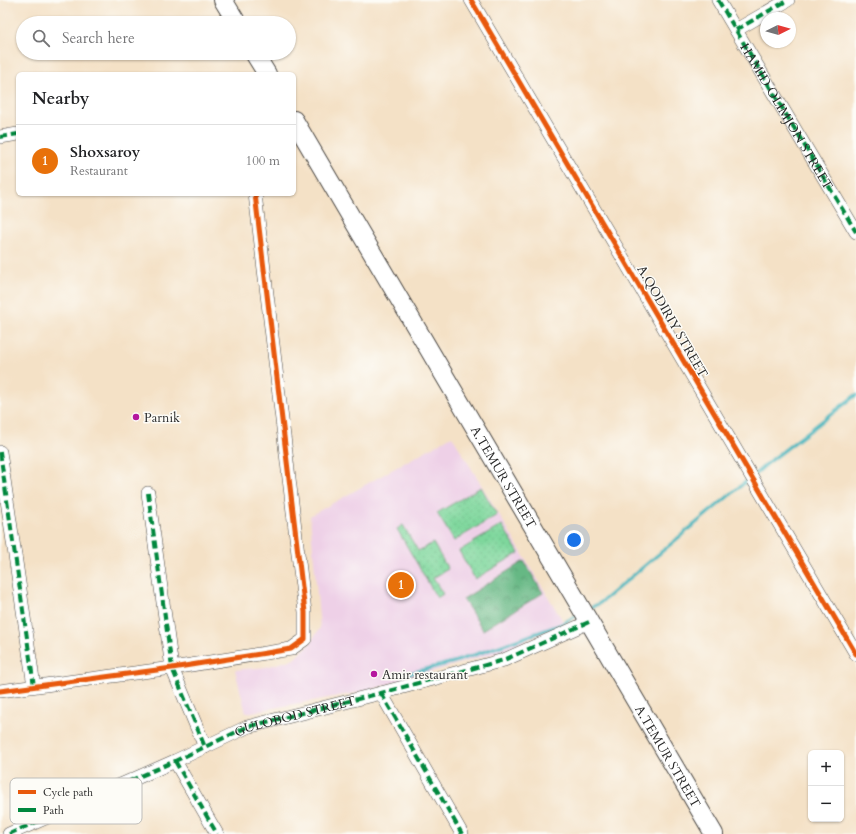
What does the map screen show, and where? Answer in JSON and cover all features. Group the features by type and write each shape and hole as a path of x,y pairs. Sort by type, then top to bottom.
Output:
{"main road":[{"path":"223,0 233,16"},
{"path":"258,60 266,72"},
{"name":"A.TEMUR STREET","path":"296,123 714,834"}],"street":[{"name":"A.QODIRIY STREET","path":"471,0 856,654"},
{"name":"HAMID OLIMJON STREET","path":"718,0 856,232"},
{"path":"736,30 788,0"},
{"path":"0,136 16,134"},
{"path":"0,691 172,668 291,649 305,639 305,612 255,196"},
{"path":"0,452 34,686"},
{"path":"148,493 172,668 205,747"},
{"name":"GULOBOD STREET","path":"136,778 247,727 504,660 589,622"},
{"path":"381,693 462,834"},
{"path":"175,761 216,834"},
{"name":"GULOBOD STREET","path":"9,834 32,824"}],"shaded area":[{"path":"452,436 564,623 506,650 366,691 246,713 235,670 266,667 294,659 308,646 320,628 310,516"}],"green space":[{"path":"481,487 497,515 454,541 437,513"},
{"path":"403,525 418,551 433,543 448,569 433,578 443,594 437,598 397,529"},
{"path":"502,525 519,553 475,579 459,551"},
{"path":"524,561 543,593 483,630 463,599"}],"waterway":[{"path":"754,475 856,395"},
{"path":"588,609 600,603 749,479"},
{"path":"403,675 454,662 560,625 579,614"}],"marked path":[{"path":"718,0 856,232"},
{"path":"736,30 788,0"},
{"path":"0,137 16,134"},
{"path":"0,452 34,686"},
{"path":"148,493 172,668 205,747"},
{"path":"136,778 247,727 504,660 589,622"},
{"path":"381,693 462,834"},
{"path":"175,761 217,834"},
{"path":"9,834 32,824"}],"cycle path":[{"path":"471,0 856,654"},
{"path":"0,691 172,668 291,649 305,639 305,612 255,196"}],"place":[{"name":"Parnik","path":"136,417"},
{"name":"Shoxsaroy","path":"401,585"},
{"name":"Amir restaurant","path":"374,674"}]}
